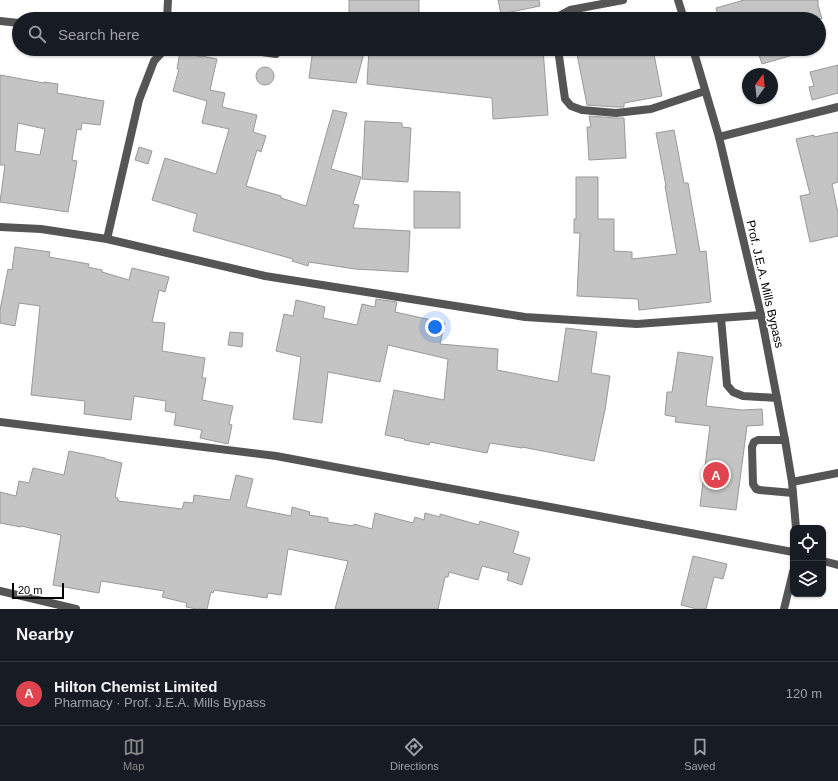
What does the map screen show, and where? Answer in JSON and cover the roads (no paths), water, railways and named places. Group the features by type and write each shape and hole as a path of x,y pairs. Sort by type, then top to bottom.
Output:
{"street":[{"path":"167,12 168,0"},
{"path":"566,12 623,0"},
{"path":"678,0 682,12"},
{"path":"0,21 12,22"},
{"path":"107,239 139,100 154,61 159,56"},
{"path":"559,56 565,99 571,106 582,110 616,113 650,109 705,91"},
{"name":"Prof. J.E.A. Mills Bypass","path":"695,56 719,137 761,315 792,482 796,525"},
{"path":"719,137 838,108"},
{"path":"0,227 41,229 107,239 265,276 525,317 637,324 761,315"},
{"path":"721,318 727,385 733,392 743,396 777,398"},
{"path":"0,422 276,456 790,551"},
{"path":"785,440 758,440 754,442 752,447 753,484 756,489 760,490 793,493"},
{"path":"792,482 838,473"},
{"path":"826,562 838,565"},
{"path":"784,609 790,584"},
{"path":"0,591 76,609"}],"place":[{"name":"Hilton Chemist Limited","path":"716,475"}]}
